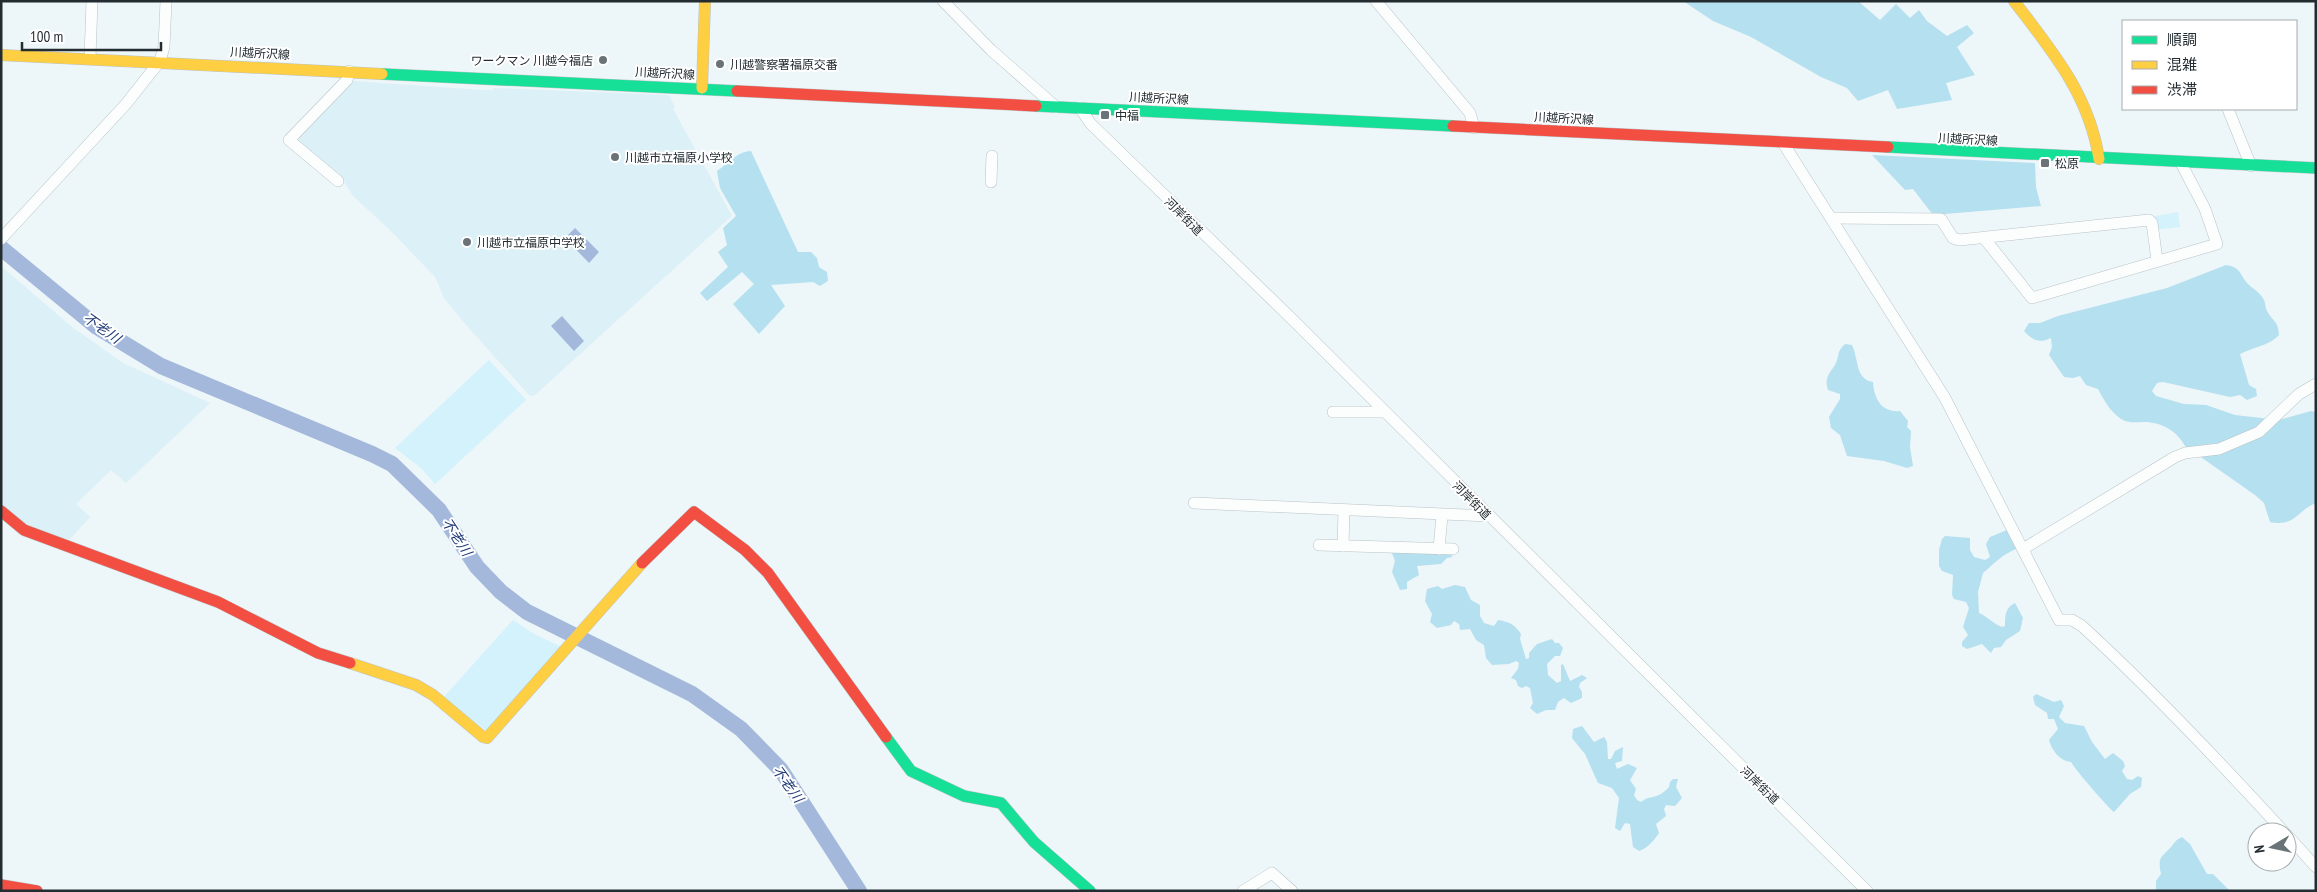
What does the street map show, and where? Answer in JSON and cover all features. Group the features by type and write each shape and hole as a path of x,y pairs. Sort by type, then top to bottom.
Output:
{"main road":[{"path":"702,88 705,1"},
{"path":"2014,1 2080,95 2090,119 2099,159"},
{"name":"川越所沢線","path":"1,55 160,61 1474,128 2316,168"},
{"path":"1,511 24,530 218,602 318,653 416,685 433,695 483,737 487,738 635,570 694,512 745,550 768,573 911,771 964,796 1001,803 1034,842 1090,891"},
{"path":"1,885 37,891"}],"street":[{"path":"90,58 92,1"},
{"path":"2,238 126,104 160,61 164,47 166,1"},
{"path":"943,1 991,50 1056,107"},
{"path":"1376,1 1470,113 1474,128"},
{"path":"338,181 289,140 347,80 349,71"},
{"name":"河岸街道","path":"1080,108 1097,130 1867,891"},
{"path":"2228,110 2251,166"},
{"path":"1783,143 1945,398 2059,620 2072,620 2082,626 2138,678 2226,768 2275,822"},
{"path":"991,182 992,156"},
{"path":"1984,238 2032,298 2218,242 2205,208 2181,163"},
{"path":"1831,218 1941,219 1953,238 1984,238 2149,220 2152,224 2157,260"},
{"path":"2023,549 2175,457 2185,453 2219,449 2259,432 2299,394 2316,384"},
{"path":"1333,412 1384,412"},
{"path":"1194,503 1488,516"},
{"path":"1343,546 1344,510"},
{"path":"1440,549 1442,515"},
{"path":"1319,545 1453,549"},
{"path":"2297,846 2316,867"},
{"path":"1243,891 1272,872 1292,891"}],"shaded area":[{"path":"1683,1 1858,1 1880,20 1896,4 1910,18 1919,10 1927,21 1947,36 1967,25 1974,33 1957,47 1975,75 1946,83 1952,100 1897,109 1888,90 1858,101 1847,88 1821,77 1751,37 1713,21"},
{"path":"352,81 483,90 493,90 493,88 669,95 675,107 673,109 732,216 535,395 530,396 444,298 435,277 391,231 353,196 341,177 296,141"},
{"path":"751,151 798,252 811,252 817,258 819,267 827,272 828,281 820,286 813,282 771,285 785,306 759,334 733,304 754,284 742,272 707,301 700,293 728,267 718,252 727,245 723,228 736,216 720,188 717,171 741,153"},
{"path":"1872,155 2035,163 2036,187 2041,206 1933,215 1913,189 1905,190"},
{"path":"2178,212 2180,227 2154,230 2151,217"},
{"path":"575,228 599,252 589,263 565,238"},
{"path":"2226,265 2237,269 2248,284 2261,295 2265,301 2266,310 2278,330 2279,335 2271,342 2240,354 2249,385 2256,389 2257,396 2247,400 2240,395 2230,397 2163,382 2157,383 2152,391 2156,396 2184,404 2206,405 2235,415 2279,420 2311,411 2316,412 2316,503 2285,522 2270,522 2264,503 2185,446 2178,436 2168,428 2151,422 2130,422 2121,419 2109,408 2098,389 2086,385 2080,376 2073,378 2064,377 2049,355 2052,347 2051,338 2039,341 2030,337 2024,331 2029,323 2040,323 2058,316 2167,288"},
{"path":"1,266 72,327 123,363 210,403 126,483 111,470 76,504 90,517 68,541 27,526 1,506"},
{"path":"562,316 584,341 574,351 551,326"},
{"path":"1845,344 1852,345 1860,373 1867,380 1873,382 1875,394 1880,404 1888,410 1900,411 1908,421 1907,427 1911,431 1910,447 1913,466 1907,468 1884,461 1847,456 1840,435 1831,428 1829,417 1840,399 1840,394 1828,390 1827,379 1835,365 1840,349"},
{"path":"489,360 526,400 435,484 422,469 395,448"},
{"path":"2007,530 2016,549 2002,557 1983,573 1978,592 1979,613 2002,627 2005,626 2007,610 2015,603 2023,618 2020,631 2006,640 2001,647 1994,648 1991,653 1982,644 1967,649 1962,646 1962,642 1968,635 1963,627 1969,608 1966,602 1954,599 1952,595 1953,575 1942,571 1939,566 1939,550 1942,539 1945,536 1970,538 1970,550 1974,557 1985,560 1990,557 1986,544 1990,537"},
{"path":"1393,549 1453,552 1452,557 1447,558 1441,564 1417,566 1419,575 1407,582 1407,589 1400,590 1392,572 1395,561 1392,553"},
{"path":"1455,585 1465,587 1471,600 1480,605 1480,616 1484,623 1494,626 1498,620 1509,623 1516,628 1521,634 1520,639 1526,659 1529,658 1529,653 1537,644 1552,639 1555,643 1559,643 1563,648 1560,656 1555,656 1547,664 1548,675 1557,683 1561,681 1561,665 1563,664 1570,681 1582,675 1587,678 1580,683 1579,687 1582,692 1582,698 1571,703 1564,698 1558,702 1555,710 1546,710 1537,714 1530,708 1533,703 1530,688 1518,686 1516,680 1511,678 1518,669 1519,663 1516,661 1509,664 1492,665 1486,658 1484,645 1476,640 1470,629 1460,630 1459,624 1454,621 1451,625 1437,628 1430,622 1432,614 1425,601 1427,589 1438,586 1442,589"},
{"path":"513,620 534,634 562,647 488,732 443,698"},
{"path":"2036,694 2054,702 2061,700 2064,706 2059,717 2065,723 2084,726 2092,742 2105,759 2113,753 2123,761 2125,766 2122,771 2127,779 2132,780 2138,776 2142,778 2141,787 2130,794 2114,812 2071,762 2063,760 2054,752 2049,740 2058,729 2054,719 2048,719 2047,713 2035,705 2033,697"},
{"path":"1582,726 1594,742 1604,737 1607,742 1608,759 1611,759 1615,751 1623,747 1622,761 1615,763 1617,769 1628,764 1637,768 1630,780 1636,789 1634,795 1637,800 1641,802 1661,794 1669,787 1673,779 1678,779 1676,787 1682,798 1675,806 1666,805 1664,809 1666,816 1656,824 1659,833 1650,844 1639,851 1633,847 1630,824 1625,823 1620,831 1615,828 1619,798 1612,788 1598,783 1585,754 1572,738 1573,729"},
{"path":"2182,837 2190,844 2207,874 2213,874 2230,891 2156,891 2156,881 2161,874 2161,859 2176,840"}],"waterway":[{"name":"不老川","path":"1,248 97,327 161,366 392,464 439,510 477,567 501,592 527,612 692,694 741,729 781,770 859,891"}],"traffic: fast":[{"path":"382,74 737,91"},
{"path":"1036,106 1453,126"},
{"path":"1888,147 2316,168"},
{"path":"886,737 911,771 964,796 1001,803 1034,842 1090,891"}],"traffic: slow":[{"path":"702,88 705,1"},
{"path":"2014,1 2055,56 2078,94 2087,114 2099,159"},
{"path":"1,55 382,74"},
{"path":"350,663 416,685 433,695 483,737 487,738 642,563"}],"traffic: jam":[{"path":"737,91 1036,106"},
{"path":"1453,126 1888,147"},
{"path":"1,511 24,530 218,602 318,653 350,663"},
{"path":"642,563 694,512 745,550 768,573 886,737"},
{"path":"1,885 37,891"}],"place":[{"name":"ワークマン 川越今福店","path":"603,60"},
{"name":"川越警察署福原交番","path":"720,64"},
{"name":"中福","path":"1105,115"},
{"name":"川越市立福原小学校","path":"615,157"},
{"name":"松原","path":"2045,163"},
{"name":"川越市立福原中学校","path":"467,242"}]}
